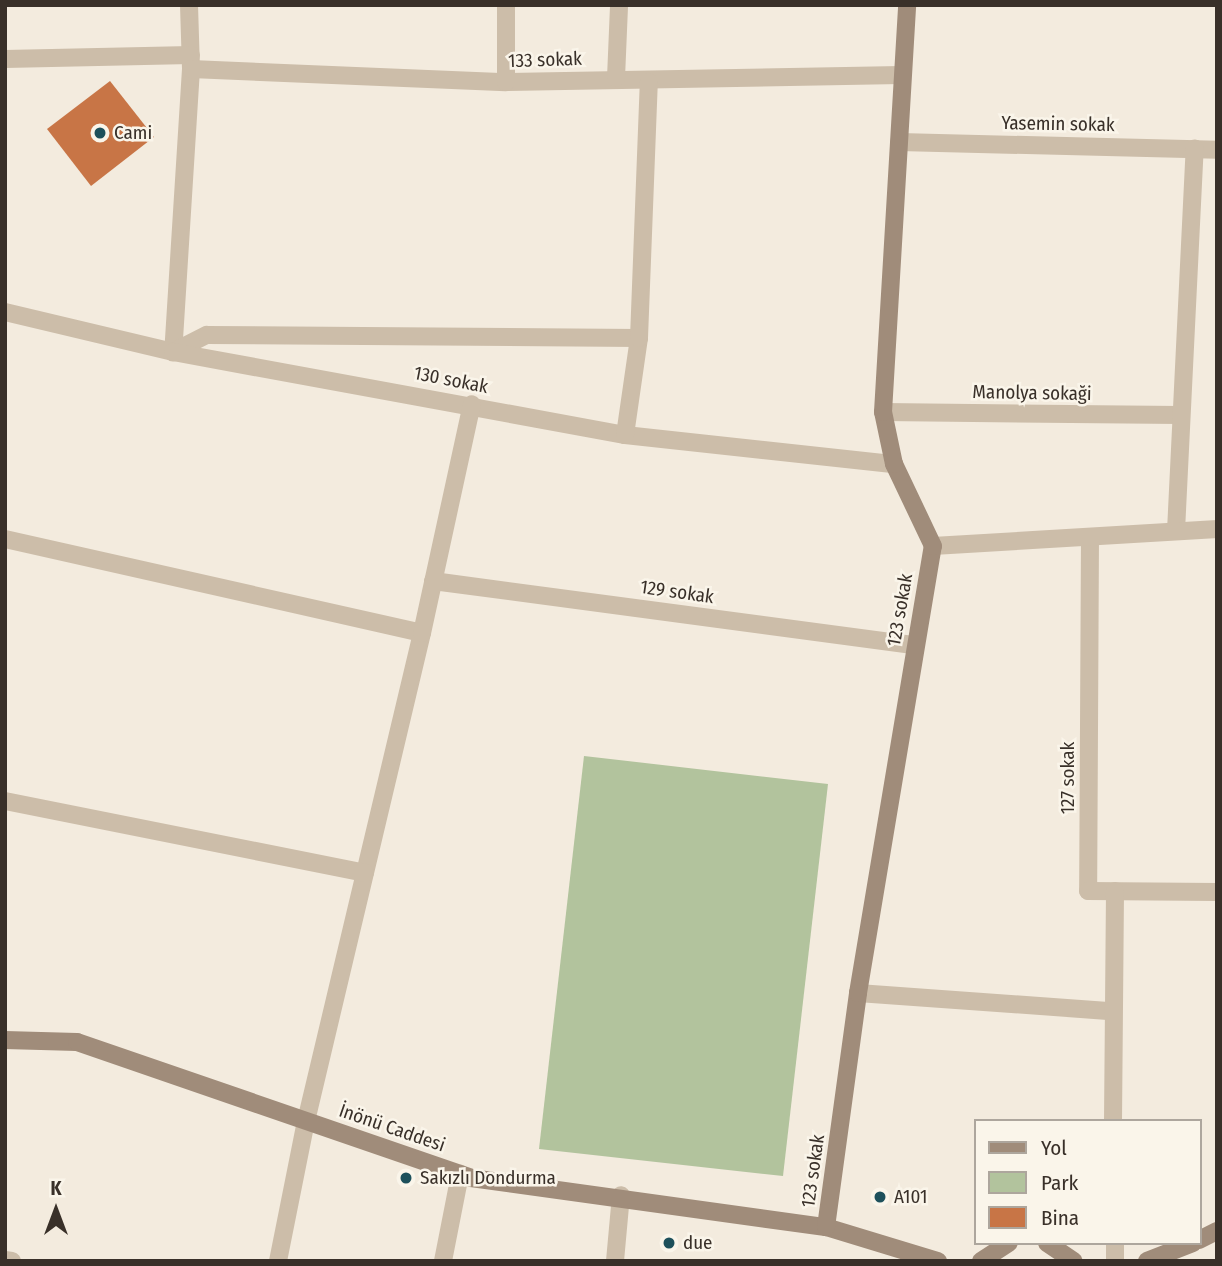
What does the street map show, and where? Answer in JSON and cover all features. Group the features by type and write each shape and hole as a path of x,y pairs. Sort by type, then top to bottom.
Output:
{"street":[{"path":"173,352 191,62 189,5"},
{"path":"506,5 506,82"},
{"path":"616,78 619,5"},
{"path":"907,5 883,412 894,464 933,546 1217,529"},
{"name":"133 sokak","path":"5,59 191,62 506,82 616,78 649,82 901,75"},
{"path":"625,435 639,338 649,82"},
{"name":"Yasemin sokak","path":"899,142 1217,150"},
{"path":"1175,531 1195,148"},
{"name":"130 sokak","path":"5,312 173,352 472,404 625,435 894,464"},
{"path":"173,352 207,335 639,338"},
{"path":"278,1261 306,1121 422,633 472,404"},
{"name":"Manolya sokaği","path":"883,412 1180,415"},
{"name":"127 sokak","path":"1090,537 1088,891 1217,892"},
{"path":"5,539 422,633"},
{"name":"123 sokak","path":"826,1227 858,993 933,546"},
{"name":"129 sokak","path":"433,581 915,645"},
{"path":"5,801 365,873"},
{"path":"1113,1119 1111,1011 1115,891"},
{"path":"858,993 1111,1011"},
{"name":"İnönü Caddesi","path":"5,1040 77,1042 460,1174 621,1195 826,1227 938,1261"},
{"path":"443,1261 460,1174"},
{"path":"615,1261 621,1195"},
{"path":"1201,1241 1217,1231"},
{"path":"981,1261 1006,1245"},
{"path":"1050,1245 1074,1261"},
{"path":"1146,1261 1191,1248"},
{"path":"5,1260 12,1261"}],"green space":[{"path":"584,756 828,784 783,1176 539,1149"}],"building":[{"name":"Cami","path":"110,81 154,137 91,186 47,129"}],"place":[{"name":"Cami","path":"100,133"},
{"name":"Sakızlı Dondurma","path":"406,1178"},
{"name":"A101","path":"880,1197"},
{"name":"due","path":"669,1243"}]}
